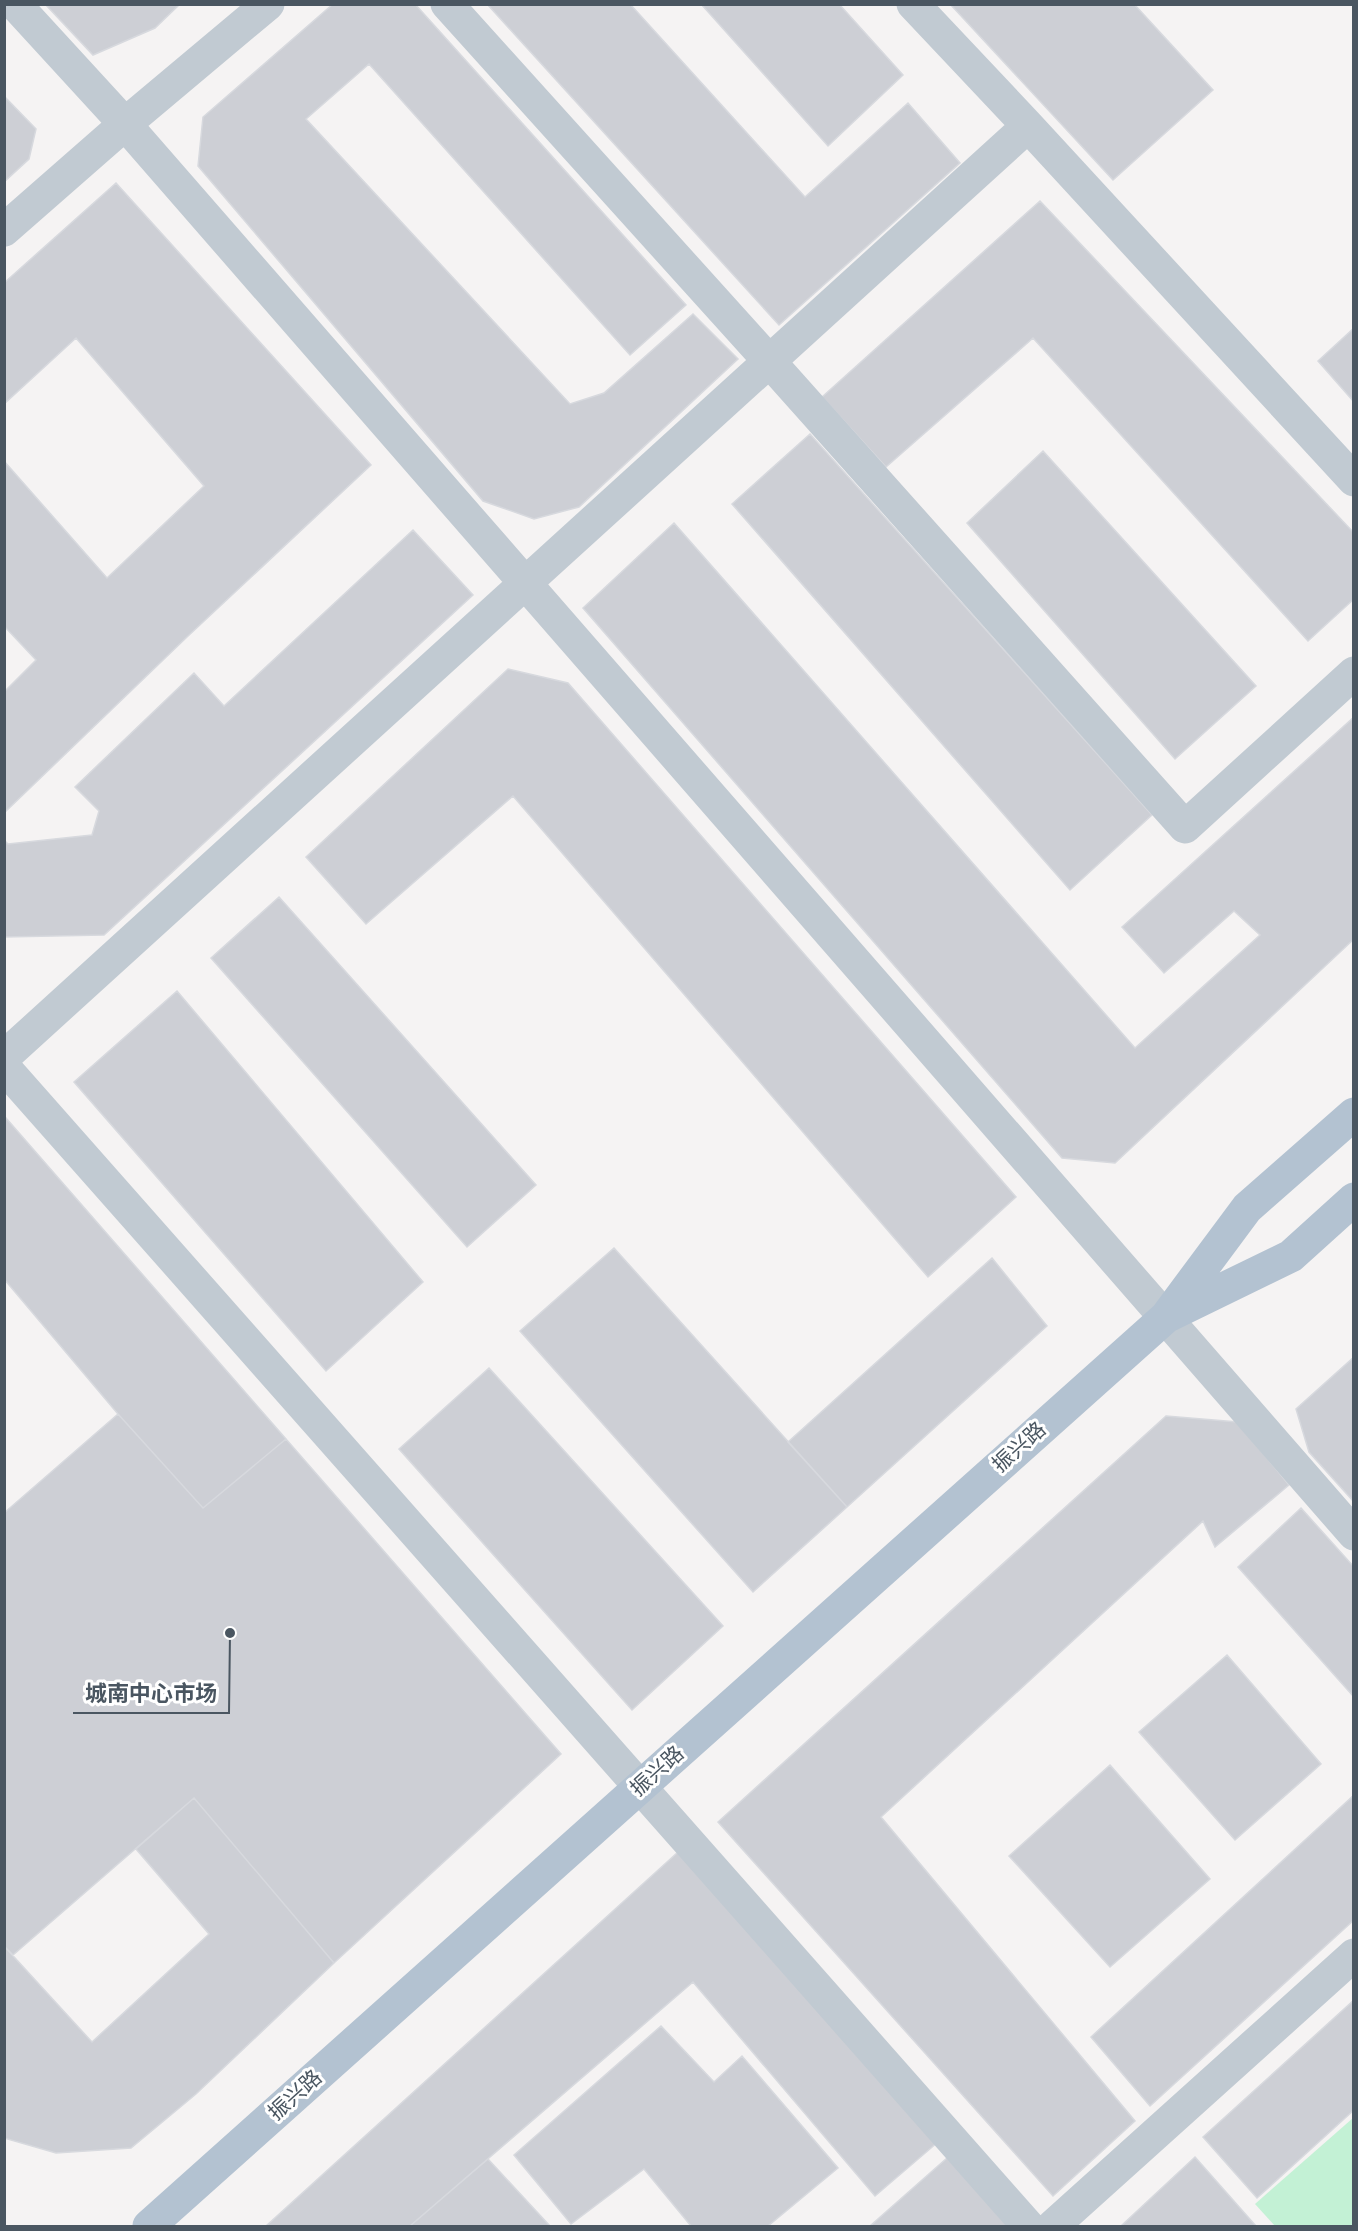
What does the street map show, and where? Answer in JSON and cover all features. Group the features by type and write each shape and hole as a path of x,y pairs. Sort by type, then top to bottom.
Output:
{"main road":[{"name":"振兴路","path":"149,2226 1166,1317 1247,1208 1353,1114"},
{"name":"振兴路","path":"1166,1317 1290,1256 1353,1199"}],"street":[{"path":"15,4 125,124 1353,1534"},
{"path":"4,230 125,124 268,4"},
{"path":"447,4 1185,827 1353,673"},
{"path":"914,4 1353,480"},
{"path":"4,1057 1028,126"},
{"path":"4,1067 1028,2226"},
{"path":"1053,2226 1353,1955"}],"green space":[{"path":"1353,2118 1353,2226 1275,2226 1255,2204"}],"building":[{"path":"45,4 180,4 155,28 93,55"},
{"path":"333,4 415,4 686,305 630,355 369,64 306,119 570,404 604,393 693,314 738,359 579,507 534,519 483,501 198,166 203,117"},
{"path":"487,4 630,4 805,197 908,103 960,163 779,325"},
{"path":"701,4 839,4 903,75 828,146"},
{"path":"950,4 1134,4 1213,90 1113,180"},
{"path":"4,96 36,129 29,159 4,182"},
{"path":"116,183 371,465 4,813 4,692 36,660 4,626 4,461 107,578 204,486 76,338 4,404 4,283"},
{"path":"1040,201 1354,533 1354,599 1308,641 1033,338 886,467 822,397"},
{"path":"1354,328 1354,402 1318,361"},
{"path":"810,434 1152,815 1070,890 732,504"},
{"path":"1043,451 1256,686 1175,759 967,523"},
{"path":"674,523 1135,1048 1260,935 1234,911 1164,973 1122,927 1354,717 1354,939 1115,1163 1062,1158 583,608"},
{"path":"413,530 473,595 104,935 4,937 4,840 8,844 92,835 99,811 75,787 194,673 224,706"},
{"path":"508,669 568,683 1016,1197 928,1277 513,796 366,924 306,857"},
{"path":"279,897 536,1185 467,1247 211,958"},
{"path":"177,991 423,1282 326,1371 74,1082"},
{"path":"6,1118 286,1439 203,1508 118,1414 4,1279 4,1119"},
{"path":"614,1248 847,1507 753,1592 520,1331"},
{"path":"992,1258 1047,1326 847,1507 788,1442"},
{"path":"1354,1357 1354,1502 1309,1452 1296,1409"},
{"path":"489,1368 723,1626 632,1710 399,1449"},
{"path":"118,1414 203,1508 286,1439 561,1754 334,1963 194,1798 13,1955 4,1946 4,1513"},
{"path":"1166,1416 1238,1422 1289,1485 1215,1547 1203,1521 881,1817 1135,2121 1053,2196 718,1822"},
{"path":"1301,1508 1354,1567 1354,1697 1238,1567"},
{"path":"1227,1655 1321,1764 1235,1840 1139,1732"},
{"path":"1110,1765 1210,1879 1110,1967 1009,1856"},
{"path":"1354,1795 1354,1920 1150,2106 1091,2037"},
{"path":"194,1798 334,1963 196,2094 131,2148 56,2153 4,2138 4,1946 92,2042 209,1934 136,1849"},
{"path":"678,1852 938,2142 875,2196 693,1982 410,2226 266,2226"},
{"path":"1354,2000 1354,2110 1257,2198 1203,2137"},
{"path":"661,2026 714,2082 742,2056 838,2168 768,2226 691,2226 644,2169 571,2224 514,2155"},
{"path":"1195,2157 1256,2226 1121,2226"},
{"path":"947,2158 1015,2226 870,2226"},
{"path":"488,2159 550,2226 410,2226"}],"place":[{"name":"城南中心市场","path":"230,1633"}]}
